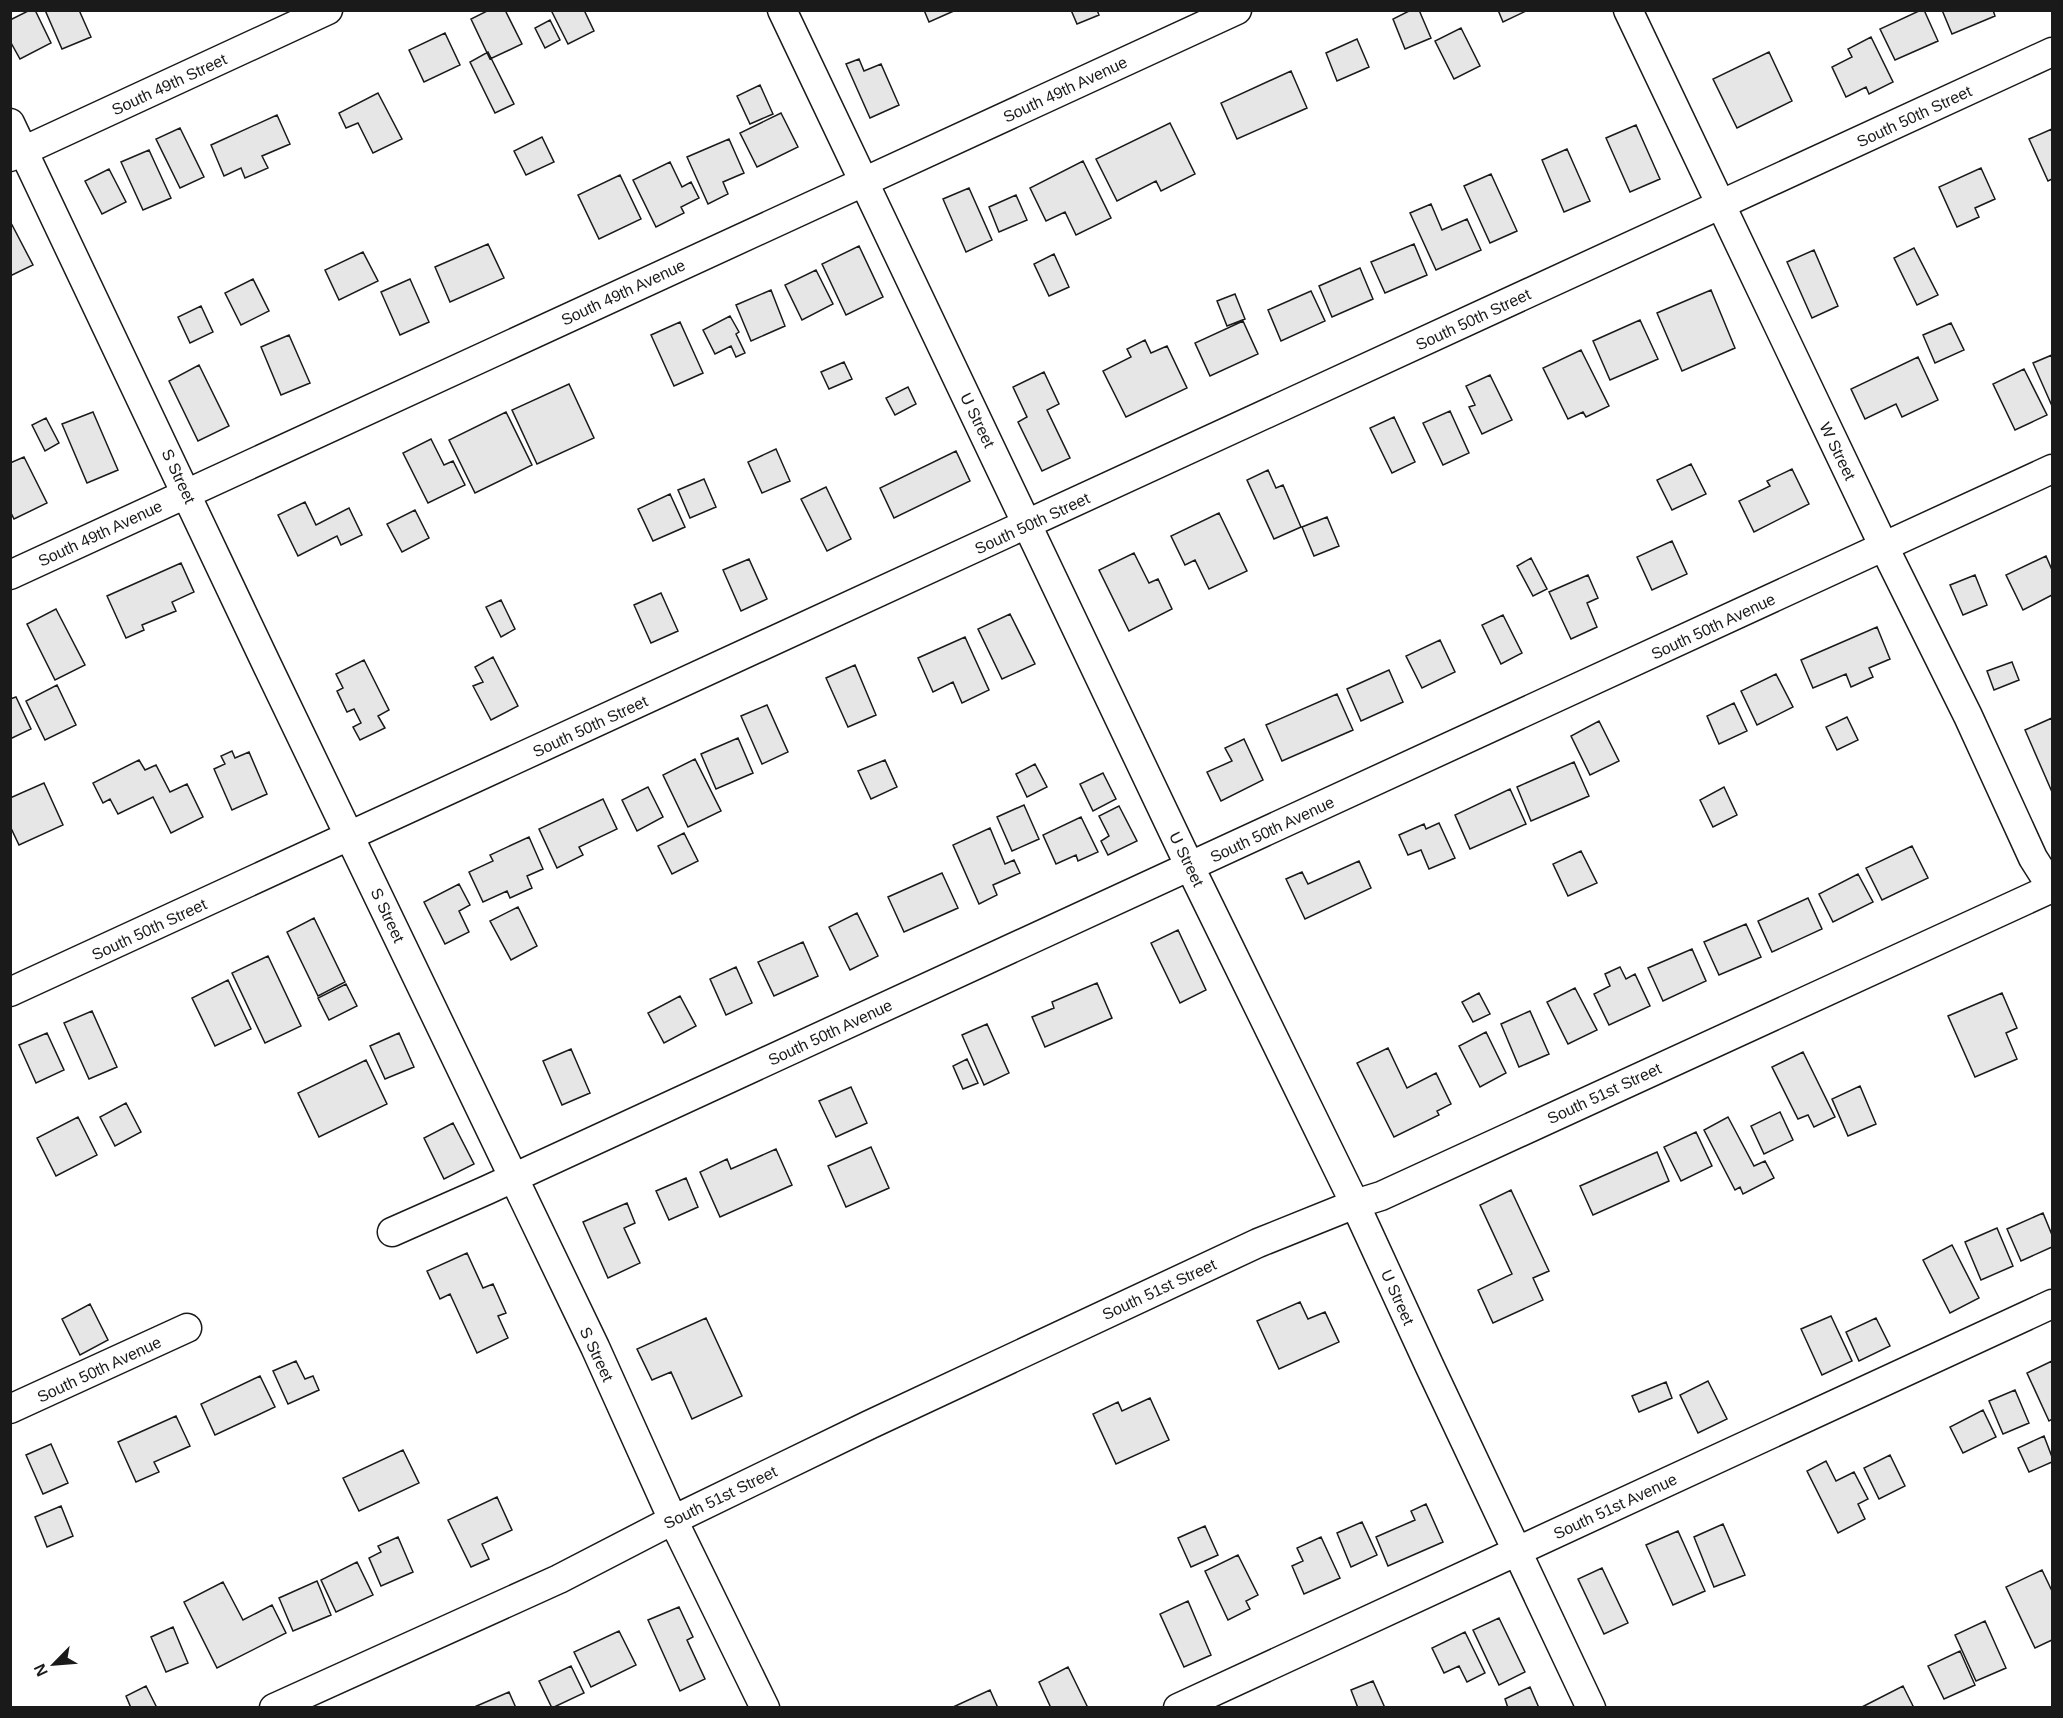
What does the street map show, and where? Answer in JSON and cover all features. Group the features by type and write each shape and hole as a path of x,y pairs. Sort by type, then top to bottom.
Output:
{"street":[{"name":"South 49th Street","path":"17,154 328,10"},
{"name":"U Street","path":"782,10 1190,867 1355,1204 1592,1707"},
{"name":"South 49th Avenue","path":"10,575 1237,10"},
{"name":"W Street","path":"1628,10 1884,547 1968,716 2033,858 2052,888"},
{"name":"South 50th Street","path":"10,992 2052,52"},
{"name":"S Street","path":"10,123 17,154 187,493 267,665 595,1347 673,1520 765,1707"},
{"name":"South 50th Avenue","path":"392,1232 2052,469"},
{"name":"South 51st Street","path":"274,1707 559,1579 673,1520 869,1425 1247,1248 1392,1191 2052,888"},
{"name":"South 51st Avenue","path":"1178,1707 2052,1304"},
{"name":"South 50th Avenue","path":"10,1409 187,1328"}],"building":[{"path":"30,10 35,10 51,43 20,59 10,41 10,20"},
{"path":"45,10 79,10 91,37 62,49"},
{"path":"489,10 505,10 522,44 490,59 471,19"},
{"path":"551,10 584,10 594,31 568,44"},
{"path":"924,10 956,10 929,22"},
{"path":"1071,10 1097,10 1099,15 1077,24"},
{"path":"1411,10 1419,10 1431,38 1405,49 1393,19"},
{"path":"1498,10 1528,10 1503,22"},
{"path":"1924,10 1938,41 1895,60 1880,29"},
{"path":"1942,10 1993,10 1995,16 1952,34"},
{"path":"550,20 560,40 545,48 535,28"},
{"path":"1461,28 1480,66 1454,79 1435,41"},
{"path":"445,33 460,65 424,82 409,50"},
{"path":"1871,37 1893,82 1869,94 1866,87 1846,97 1832,67 1852,57 1848,49"},
{"path":"1357,39 1369,67 1337,81 1326,53"},
{"path":"488,52 514,104 495,113 470,62"},
{"path":"1769,52 1792,101 1737,128 1713,79"},
{"path":"859,59 864,71 881,64 899,105 870,118 846,64"},
{"path":"1291,71 1307,108 1237,139 1221,103"},
{"path":"760,85 773,114 750,124 737,96"},
{"path":"378,93 402,139 373,153 358,123 346,128 339,113"},
{"path":"781,113 798,147 757,167 740,133"},
{"path":"277,115 290,144 262,156 268,168 245,178 241,168 224,176 211,145"},
{"path":"1170,123 1195,174 1161,191 1156,181 1117,201 1096,159"},
{"path":"1636,125 1660,179 1630,192 1606,138"},
{"path":"180,128 204,177 180,188 156,139"},
{"path":"2052,129 2052,179 2048,181 2029,139"},
{"path":"542,137 554,162 526,175 514,151"},
{"path":"729,139 744,173 723,182 728,194 708,204 687,157"},
{"path":"1567,149 1590,201 1564,212 1542,160"},
{"path":"149,150 171,198 143,210 121,162"},
{"path":"1083,161 1111,218 1076,235 1065,212 1046,221 1030,188"},
{"path":"670,162 682,187 691,182 699,198 681,207 684,213 656,227 633,180"},
{"path":"1981,168 1995,199 1975,208 1979,217 1957,227 1939,187"},
{"path":"109,169 126,202 102,214 85,181"},
{"path":"1491,174 1517,231 1490,243 1464,186"},
{"path":"620,175 641,219 599,239 578,195"},
{"path":"969,188 992,240 966,252 943,199"},
{"path":"1016,195 1027,220 999,232 989,207"},
{"path":"1431,204 1442,230 1467,219 1481,250 1436,270 1410,213"},
{"path":"10,221 33,265 10,276"},
{"path":"488,244 504,278 450,302 435,267"},
{"path":"1414,244 1427,275 1385,293 1371,262"},
{"path":"859,246 883,297 846,315 822,264"},
{"path":"1914,248 1938,295 1917,305 1894,258"},
{"path":"1814,250 1838,306 1812,318 1787,262"},
{"path":"363,252 378,281 339,300 325,270"},
{"path":"1054,254 1069,287 1049,296 1034,264"},
{"path":"1360,268 1373,299 1332,317 1319,286"},
{"path":"816,270 833,304 802,320 785,285"},
{"path":"253,279 269,311 241,325 225,293"},
{"path":"410,279 429,322 400,335 381,292"},
{"path":"771,290 785,326 751,341 736,305"},
{"path":"1711,290 1735,348 1682,371 1657,313"},
{"path":"1311,291 1325,321 1281,341 1268,310"},
{"path":"1235,294 1245,319 1227,326 1217,301"},
{"path":"201,306 213,332 190,343 178,317"},
{"path":"730,316 739,332 736,334 745,353 736,357 731,346 715,354 703,330"},
{"path":"1640,320 1658,359 1610,380 1593,341"},
{"path":"1243,321 1258,354 1210,376 1195,343"},
{"path":"680,322 703,373 674,386 651,335"},
{"path":"1951,323 1964,350 1935,363 1923,335"},
{"path":"289,335 310,383 281,395 261,347"},
{"path":"1145,340 1151,353 1167,346 1187,388 1126,417 1103,371 1131,357 1127,349"},
{"path":"1581,350 1609,406 1586,417 1583,412 1568,419 1543,368"},
{"path":"2052,355 2052,406 2033,363"},
{"path":"1918,357 1938,400 1902,417 1896,404 1865,419 1851,389"},
{"path":"844,362 852,379 829,389 821,372"},
{"path":"199,365 229,426 198,441 169,381"},
{"path":"2024,369 2047,415 2015,430 1993,384"},
{"path":"1044,372 1059,404 1047,410 1070,458 1042,471 1018,422 1027,417 1013,387"},
{"path":"1490,375 1512,420 1482,434 1469,407 1475,405 1466,386"},
{"path":"569,384 594,438 537,464 512,410"},
{"path":"908,387 916,404 895,415 886,398"},
{"path":"1450,411 1469,453 1443,465 1423,423"},
{"path":"93,412 118,470 87,483 62,424"},
{"path":"506,412 532,465 475,493 449,440"},
{"path":"1394,417 1415,462 1392,473 1370,428"},
{"path":"46,418 59,443 45,451 32,425"},
{"path":"431,439 444,465 453,461 465,485 428,503 403,453"},
{"path":"776,449 790,481 762,493 748,462"},
{"path":"956,451 970,481 894,518 880,488"},
{"path":"24,457 47,503 14,519 10,511 10,463"},
{"path":"1691,464 1706,494 1672,510 1657,480"},
{"path":"1792,469 1809,504 1754,532 1739,501 1770,486 1767,481"},
{"path":"1268,470 1276,488 1283,485 1301,527 1274,539 1247,480"},
{"path":"704,479 716,507 690,518 678,490"},
{"path":"826,487 851,539 827,551 801,499"},
{"path":"670,494 685,527 653,541 638,509"},
{"path":"305,502 316,525 349,508 362,535 341,545 337,536 298,556 278,515"},
{"path":"415,510 429,538 402,552 387,524"},
{"path":"1219,513 1247,571 1209,589 1195,560 1185,565 1171,536"},
{"path":"1327,517 1339,546 1314,556 1302,527"},
{"path":"1672,541 1687,574 1652,590 1637,557"},
{"path":"1134,553 1149,583 1158,579 1172,609 1129,631 1099,570"},
{"path":"2046,556 2052,570 2052,595 2023,610 2006,575"},
{"path":"1531,558 1547,589 1533,596 1517,566"},
{"path":"749,559 767,599 741,611 723,570"},
{"path":"181,563 194,592 172,602 176,611 142,625 144,630 126,638 107,596"},
{"path":"1588,575 1598,598 1587,603 1597,627 1571,639 1549,592"},
{"path":"1975,575 1987,605 1963,615 1950,585"},
{"path":"661,593 678,631 651,643 634,605"},
{"path":"501,600 515,629 501,637 486,607"},
{"path":"56,609 85,665 55,680 27,624"},
{"path":"1010,614 1035,664 1002,679 978,629"},
{"path":"1503,615 1522,653 1501,664 1482,625"},
{"path":"1877,627 1890,659 1869,668 1873,677 1851,687 1846,674 1813,688 1801,660"},
{"path":"965,637 989,690 962,703 953,682 933,692 918,658"},
{"path":"1440,640 1455,672 1422,688 1406,656"},
{"path":"493,657 518,706 491,720 473,686 483,682 475,667"},
{"path":"364,660 389,710 378,716 385,728 360,740 353,727 361,723 354,709 347,712 337,691 343,688 336,674"},
{"path":"2012,662 2019,680 1994,690 1987,671"},
{"path":"855,665 876,715 848,727 826,678"},
{"path":"1389,670 1403,702 1361,721 1347,689"},
{"path":"1776,674 1793,707 1757,725 1741,691"},
{"path":"57,685 76,725 45,740 26,701"},
{"path":"1337,694 1353,730 1282,761 1266,725"},
{"path":"16,697 31,729 10,739 10,699"},
{"path":"1734,703 1747,731 1719,744 1707,716"},
{"path":"767,705 788,752 762,764 741,716"},
{"path":"1847,717 1858,740 1837,750 1826,727"},
{"path":"2052,718 2052,792 2025,730"},
{"path":"1599,721 1619,761 1590,775 1571,736"},
{"path":"738,738 753,773 716,789 701,754"},
{"path":"1244,739 1263,780 1221,801 1207,772 1232,761 1225,748"},
{"path":"232,751 235,758 249,752 267,794 232,810 214,769 225,764 221,756"},
{"path":"695,759 721,811 688,827 663,775"},
{"path":"139,760 145,770 156,765 170,792 187,784 203,817 171,833 153,797 118,814 110,799 103,803 93,783"},
{"path":"885,760 897,787 871,799 858,771"},
{"path":"1574,762 1589,796 1531,821 1517,787"},
{"path":"1035,764 1047,787 1027,797 1016,774"},
{"path":"1103,773 1116,799 1093,811 1080,784"},
{"path":"44,783 63,825 19,845 10,826 10,798"},
{"path":"648,787 663,817 637,831 622,800"},
{"path":"1724,787 1737,815 1713,827 1700,800"},
{"path":"1510,789 1526,824 1470,849 1455,815"},
{"path":"603,799 617,829 579,847 583,855 557,868 539,829"},
{"path":"1024,805 1039,839 1012,851 997,817"},
{"path":"1119,806 1137,841 1108,855 1101,841 1109,836 1099,816"},
{"path":"1081,817 1098,852 1078,861 1076,855 1056,864 1043,835"},
{"path":"1439,823 1455,858 1429,869 1421,850 1408,855 1399,835 1424,824 1426,829"},
{"path":"990,828 1005,864 1014,860 1020,873 993,885 997,895 979,904 953,845"},
{"path":"684,833 698,861 672,874 658,846"},
{"path":"529,837 543,869 527,876 532,888 510,898 507,891 483,902 469,872 493,861 490,855"},
{"path":"1912,846 1928,878 1882,900 1866,868"},
{"path":"1581,851 1597,883 1568,896 1553,864"},
{"path":"1359,861 1371,888 1305,919 1286,879 1302,872 1308,884"},
{"path":"942,873 958,908 904,932 888,897"},
{"path":"1858,874 1873,902 1833,922 1819,894"},
{"path":"459,884 470,905 459,911 469,932 445,944 424,902"},
{"path":"1808,898 1822,929 1772,952 1758,921"},
{"path":"518,907 537,946 511,960 490,921"},
{"path":"857,913 878,956 850,970 829,927"},
{"path":"314,918 345,982 318,996 287,932"},
{"path":"1746,924 1761,957 1719,975 1704,942"},
{"path":"1178,930 1206,990 1180,1003 1151,943"},
{"path":"803,942 818,976 774,996 758,962"},
{"path":"1692,949 1706,981 1663,1001 1648,968"},
{"path":"268,956 301,1026 265,1043 232,973"},
{"path":"736,967 752,1003 726,1015 710,979"},
{"path":"1620,967 1626,979 1635,974 1650,1006 1609,1025 1594,994 1610,986 1605,974"},
{"path":"228,980 251,1029 215,1046 192,998"},
{"path":"1097,983 1112,1018 1045,1047 1032,1017 1054,1008 1052,1002"},
{"path":"346,984 357,1006 329,1020 318,998"},
{"path":"1575,988 1597,1030 1568,1044 1547,1002"},
{"path":"1479,993 1490,1014 1473,1022 1462,1002"},
{"path":"2002,993 2017,1028 2006,1033 2017,1059 1975,1077 1948,1016"},
{"path":"680,996 696,1026 664,1043 648,1013"},
{"path":"92,1011 117,1067 89,1079 64,1023"},
{"path":"1530,1011 1549,1054 1519,1067 1501,1024"},
{"path":"987,1024 1009,1073 984,1085 962,1035"},
{"path":"1486,1032 1506,1073 1480,1087 1459,1046"},
{"path":"47,1033 64,1070 36,1083 19,1045"},
{"path":"399,1033 414,1067 385,1079 370,1046"},
{"path":"1388,1048 1407,1088 1436,1073 1451,1104 1437,1111 1439,1115 1394,1137 1357,1063"},
{"path":"571,1049 590,1093 562,1105 543,1061"},
{"path":"1803,1052 1835,1117 1814,1127 1808,1115 1798,1119 1772,1067"},
{"path":"967,1059 978,1083 963,1089 953,1066"},
{"path":"366,1060 387,1104 319,1137 298,1093"},
{"path":"1860,1086 1876,1124 1848,1136 1832,1099"},
{"path":"851,1087 867,1123 836,1137 819,1101"},
{"path":"126,1103 141,1132 115,1146 100,1117"},
{"path":"1780,1112 1793,1140 1764,1154 1751,1126"},
{"path":"78,1117 97,1155 56,1176 37,1138"},
{"path":"1728,1117 1754,1166 1765,1161 1774,1178 1743,1194 1740,1187 1735,1190 1704,1130"},
{"path":"453,1123 474,1164 444,1179 424,1138"},
{"path":"1696,1132 1712,1166 1681,1181 1664,1147"},
{"path":"871,1147 889,1188 846,1207 828,1166"},
{"path":"776,1149 792,1185 720,1217 700,1172 727,1159 731,1169"},
{"path":"1657,1152 1669,1181 1593,1215 1580,1186"},
{"path":"686,1178 698,1207 669,1220 656,1191"},
{"path":"1511,1190 1549,1271 1533,1278 1543,1300 1493,1323 1478,1290 1512,1274 1480,1205"},
{"path":"627,1203 635,1223 624,1228 640,1263 608,1278 583,1222"},
{"path":"2043,1213 2052,1235 2052,1247 2021,1261 2007,1229"},
{"path":"1997,1228 2013,1266 1981,1280 1965,1242"},
{"path":"1952,1245 1979,1298 1950,1313 1923,1260"},
{"path":"467,1253 483,1288 493,1284 506,1313 498,1316 508,1338 477,1353 450,1294 440,1299 427,1271"},
{"path":"1300,1302 1308,1319 1325,1312 1339,1342 1279,1369 1257,1321"},
{"path":"90,1304 108,1340 80,1355 62,1319"},
{"path":"1831,1316 1852,1361 1822,1375 1801,1329"},
{"path":"706,1318 742,1396 692,1419 671,1372 652,1380 637,1349"},
{"path":"1876,1318 1890,1346 1859,1361 1846,1332"},
{"path":"296,1361 305,1379 313,1376 319,1390 288,1404 273,1371"},
{"path":"2052,1361 2052,1419 2049,1421 2027,1373"},
{"path":"260,1376 275,1407 215,1435 201,1404"},
{"path":"1708,1381 1727,1419 1698,1433 1680,1395"},
{"path":"1666,1382 1672,1398 1639,1412 1632,1396"},
{"path":"2015,1390 2029,1423 2003,1434 1989,1401"},
{"path":"1150,1398 1169,1440 1116,1464 1093,1414 1118,1402 1122,1411"},
{"path":"1983,1410 1996,1437 1963,1453 1950,1427"},
{"path":"176,1416 190,1446 154,1462 159,1472 136,1482 118,1442"},
{"path":"2044,1436 2052,1462 2029,1472 2018,1448"},
{"path":"51,1444 68,1483 43,1494 26,1455"},
{"path":"403,1450 419,1483 359,1511 343,1478"},
{"path":"1890,1455 1905,1486 1879,1499 1864,1468"},
{"path":"1826,1461 1836,1481 1854,1472 1868,1499 1858,1504 1865,1519 1838,1533 1807,1471"},
{"path":"497,1497 512,1530 482,1544 489,1559 471,1567 448,1520"},
{"path":"1426,1504 1443,1542 1388,1566 1376,1537 1415,1520 1411,1511"},
{"path":"61,1506 73,1536 47,1547 35,1517"},
{"path":"1362,1522 1377,1555 1351,1567 1337,1533"},
{"path":"1723,1524 1745,1575 1714,1587 1694,1537"},
{"path":"1205,1526 1218,1555 1191,1567 1178,1538"},
{"path":"1678,1531 1705,1591 1673,1605 1646,1545"},
{"path":"398,1537 413,1572 381,1586 369,1558 381,1552 378,1546"},
{"path":"1321,1537 1340,1578 1304,1594 1292,1566 1303,1561 1297,1548"},
{"path":"1238,1555 1258,1595 1246,1601 1250,1609 1228,1620 1205,1571"},
{"path":"357,1562 373,1595 336,1612 321,1580"},
{"path":"1602,1568 1628,1623 1604,1634 1578,1579"},
{"path":"2042,1570 2052,1591 2052,1640 2035,1648 2006,1587"},
{"path":"317,1581 331,1615 293,1631 279,1598"},
{"path":"223,1582 243,1620 272,1605 286,1633 217,1668 184,1602"},
{"path":"1188,1601 1211,1655 1184,1667 1160,1614"},
{"path":"679,1607 693,1637 687,1640 705,1679 680,1691 648,1620"},
{"path":"1499,1618 1525,1672 1499,1685 1473,1630"},
{"path":"1985,1621 2006,1668 1976,1681 1955,1635"},
{"path":"173,1627 188,1663 166,1672 151,1637"},
{"path":"619,1631 636,1665 591,1687 574,1652"},
{"path":"1465,1632 1485,1673 1467,1682 1459,1666 1444,1673 1432,1648"},
{"path":"1960,1651 1975,1685 1944,1699 1928,1666"},
{"path":"571,1666 584,1693 552,1708 539,1681"},
{"path":"1068,1667 1088,1708 1051,1708 1039,1682"},
{"path":"1373,1681 1385,1708 1358,1708 1351,1690"},
{"path":"146,1686 157,1708 131,1708 126,1696"},
{"path":"1903,1686 1914,1708 1860,1708"},
{"path":"1530,1687 1539,1708 1508,1708 1505,1699"},
{"path":"990,1690 998,1708 951,1708"},
{"path":"509,1692 516,1708 472,1708"}]}
